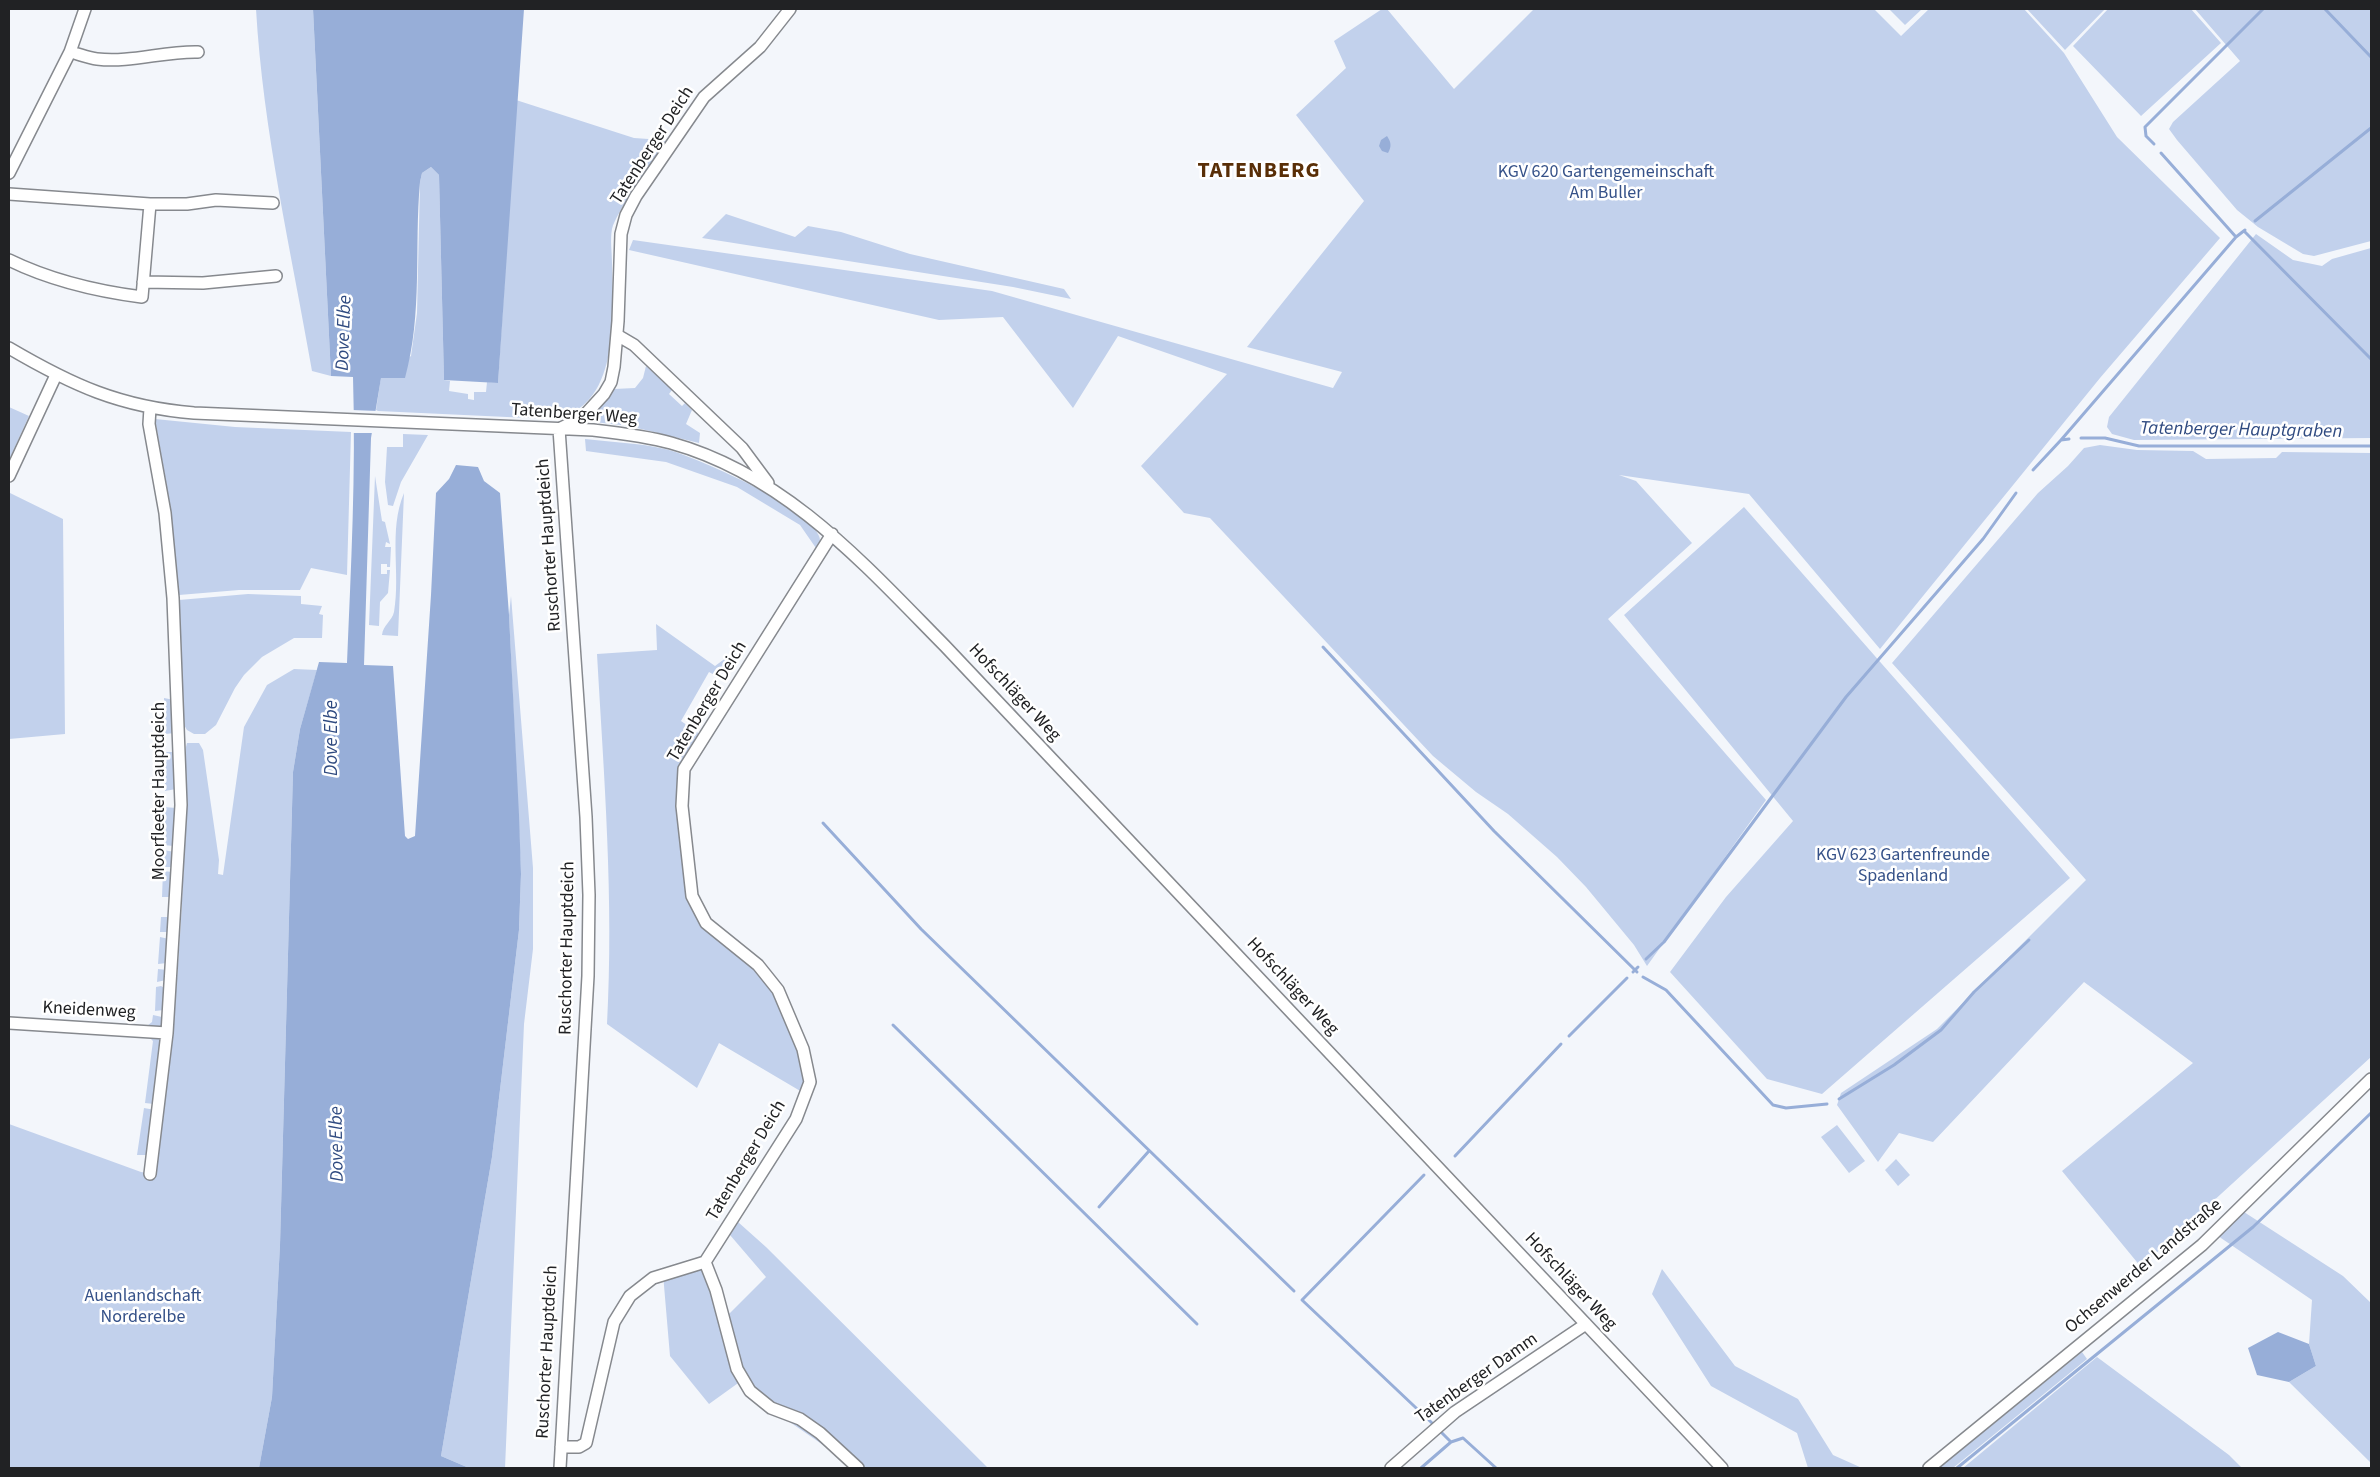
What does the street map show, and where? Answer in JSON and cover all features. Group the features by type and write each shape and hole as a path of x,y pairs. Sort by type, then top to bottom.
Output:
{"street":[{"path":"76,9 80,25"},
{"path":"9,173 70,52 86,9"},
{"name":"Tatenberger Deich","path":"559,429 582,418 604,394 611,382 617,335 621,234 626,215 636,196 704,97 760,47 790,9"},
{"path":"70,52 105,59 149,56 173,52 198,52"},
{"path":"9,194 150,204 187,204 216,200 273,203"},
{"path":"9,260 61,282 103,292 142,297 150,204"},
{"path":"143,282 203,283 276,276"},
{"path":"617,335 634,345 742,448 771,487"},
{"path":"9,348 56,376 104,396 150,408"},
{"path":"9,476 56,376"},
{"name":"Tatenberger Weg","path":"150,408 194,413 612,432 671,443 741,469 771,487 832,534"},
{"name":"Moorfleeter Hauptdeich","path":"150,408 149,424 158,469 170,553 180,739 180,848 167,1033 150,1174"},
{"name":"Ruschorter Hauptdeich","path":"559,429 589,895 588,976 560,1468"},
{"name":"Tatenberger Deich","path":"705,1262 796,1119 810,1082 803,1049 778,990 758,965 706,924 692,896 682,806 684,769 832,534"},
{"name":"Hofschläger Weg","path":"832,534 945,646 1722,1468"},
{"name":"Kneidenweg","path":"9,1023 167,1033"},
{"name":"Ochsenwerder Landstraße","path":"1929,1468 2202,1245 2371,1080"},
{"path":"561,1447 579,1447 586,1443 614,1322 630,1296 653,1278 705,1262 716,1290 737,1369 750,1391 771,1408 800,1419 820,1433 858,1468"},
{"name":"Tatenberger Damm","path":"1392,1468 1455,1412 1586,1324"}],"green space":[{"path":"256,9 313,9 331,376 312,371 271,145"},
{"name":"KGV 620 Gartengemeinschaft Am Buller","path":"1382,9 1387,9 1454,89 1534,9 1874,9 1901,36 1929,9 2024,9 2064,53 2117,137 2220,238 2100,378 1880,649 1749,494 1619,475 1636,481 1692,543 1608,619 1766,800 1647,966 1634,945 1586,887 1557,857 1508,814 1476,792 1433,756 1210,518 1184,513 1141,466 1227,374 1118,336 1073,408 1003,317 939,320 629,250 633,240 992,291 1333,388 1342,372 1247,347 1364,201 1296,115 1346,68 1334,41"},
{"path":"1889,9 1922,9 1905,25"},
{"path":"2027,9 2105,9 2065,50"},
{"path":"2108,9 2191,9 2221,43 2141,116 2073,46"},
{"path":"2195,9 2371,9 2371,241 2314,256 2303,254 2258,227 2237,210 2177,140 2169,129 2173,122 2240,61"},
{"path":"516,100 634,138 663,140 667,143 628,199 612,229 612,334 608,358 601,380 590,399 573,412 550,419 378,411 376,410 381,377 411,356 417,313 420,182 422,173 431,167 439,175 444,380 450,381 449,391 468,394 468,399 474,400 474,392 486,392 487,382 498,383"},
{"path":"726,214 795,237 808,226 841,232 910,254 1064,289 1071,299 1013,287 702,238"},
{"path":"2256,234 2293,260 2322,266 2332,259 2371,248 2371,438 2134,440 2112,434 2107,427 2109,417"},
{"path":"646,366 672,390 669,394 682,406 685,403 692,410 686,424 700,433 699,443 633,427 633,420 622,417 621,425 594,422 596,413 614,389 635,388 643,378"},
{"path":"9,407 29,416 9,460"},
{"path":"155,419 235,427 351,432 347,575 311,568 300,590 239,590 179,595 170,505"},
{"path":"403,434 428,435 401,482 393,506 388,505 385,482 387,447 403,447"},
{"path":"585,439 665,449 700,461 750,484 795,511 811,524 820,538 818,551 800,525 737,487 666,462 586,451"},
{"path":"2100,445 2137,450 2193,451 2206,459 2276,458 2282,452 2371,453 2371,1057 2141,1267 2062,1171 2193,1063 2084,982 1933,1142 1899,1133 1878,1162 1837,1105 1841,1093 1937,1029 2086,880 1892,663 2038,493 2068,466 2084,448"},
{"path":"375,476 382,521 385,522 390,544 386,542 385,547 391,547 390,567 387,567 387,564 381,564 381,574 387,574 387,570 390,570 388,593 380,602 379,626 369,625"},
{"path":"10,493 63,519 65,734 9,739"},
{"path":"404,493 398,636 382,635 394,612 397,522 399,507"},
{"name":"KGV 623 Gartenfreunde Spadenland","path":"1744,507 2070,878 1822,1094 1767,1079 1670,972 1726,897 1793,821 1624,615"},
{"path":"248,594 301,596 301,604 322,606 319,614 323,615 322,638 294,638 262,657 244,675 235,688 216,725 205,734 194,734 187,730 184,725 179,600"},
{"path":"511,596 533,868 533,949 524,1024 505,1468 469,1468 441,1456 492,1157 519,930 521,874 509,615"},
{"path":"656,624 715,666 738,649 720,678 709,672 681,721 701,735 679,804 686,895 704,927 755,969 775,994 799,1049 806,1085 802,1092 719,1043 697,1088 607,1024 609,885 597,654 657,650"},
{"name":"Auenlandschaft Norderelbe","path":"294,669 317,670 300,729 293,772 280,1245 272,1397 259,1468 9,1468 9,1124 141,1172 155,1174 169,1068 178,961 182,907 187,743 199,743 203,750 219,860 218,874 223,875 244,727 267,685"},
{"path":"164,698 174,700 175,733 165,734"},
{"path":"165,752 173,752 176,789 165,791"},
{"path":"164,807 176,808 174,846 163,845"},
{"path":"163,850 175,852 172,867 163,867"},
{"path":"163,871 172,872 171,897 162,897"},
{"path":"161,917 169,917 169,932 160,932"},
{"path":"160,937 169,939 167,963 158,964"},
{"path":"158,969 167,970 166,980 157,982"},
{"path":"161,986 166,989 164,1010 155,1011 156,987"},
{"path":"153,1015 163,1019 161,1025 155,1029 147,1026 152,1022"},
{"path":"148,1036 159,1038 161,1042 154,1104 145,1103 153,1041"},
{"path":"144,1108 155,1110 148,1155 137,1155"},
{"path":"1837,1125 1865,1161 1849,1173 1821,1137"},
{"path":"1896,1159 1910,1175 1898,1186 1885,1170"},
{"path":"2244,1212 2343,1276 2371,1303 2371,1463 2289,1382 2316,1366 2309,1344 2312,1300 2218,1236"},
{"path":"738,1222 766,1247 988,1468 849,1468 829,1449 749,1394 741,1381 709,1404 670,1356 663,1274 701,1256 728,1315 766,1277 730,1235"},
{"path":"1662,1269 1735,1366 1798,1399 1833,1455 1862,1468 1808,1468 1797,1433 1711,1386 1652,1294"},
{"path":"2082,1352 2087,1359 1953,1468 1939,1468"},
{"path":"2097,1357 2229,1455 2242,1468 1963,1468"}],"water":[{"name":"Dove Elbe","path":"313,9 524,9 498,383 444,380 439,175 431,167 422,173 420,182 416,305 411,354 405,378 381,378 371,438 364,665 393,666 405,836 408,839 415,836 436,493 449,479 456,465 478,467 484,481 500,493 509,615 521,874 519,930 492,1157 441,1456 469,1468 259,1468 272,1397 280,1245 293,772 300,729 319,662 347,663 351,556 354,449 353,377 331,376"},
{"path":"1387,136 1390,144 1388,153 1382,151 1379,146 1381,140"},
{"path":"2278,1332 2309,1344 2316,1366 2289,1382 2257,1375 2248,1348"}],"pier":[{"path":"352,410 378,411 375,433 353,433"}],"waterway":[{"path":"2154,144 2146,136 2145,127 2263,9"},
{"path":"2325,9 2371,57"},
{"path":"2255,221 2371,128"},
{"path":"2061,440 2236,237 2161,153"},
{"path":"2236,237 2245,230"},
{"path":"2244,231 2371,359"},
{"name":"Tatenberger Hauptgraben","path":"2081,438 2105,438 2139,446 2371,446"},
{"path":"2033,470 2061,440 2069,439"},
{"path":"1646,959 1664,942 1846,697 1983,539 2016,493"},
{"path":"1323,647 1494,831 1637,972"},
{"path":"823,823 921,929 1294,1291"},
{"path":"1839,1099 1894,1065 1941,1030 1974,992 2029,940"},
{"path":"1633,972 1638,967"},
{"path":"1643,977 1666,990 1773,1105 1786,1108 1827,1104"},
{"path":"1569,1036 1627,978"},
{"path":"893,1025 1197,1324"},
{"path":"1455,1156 1561,1044"},
{"path":"1957,1468 2253,1227 2371,1113"},
{"path":"1099,1207 1149,1151"},
{"path":"1424,1175 1302,1300 1432,1423"},
{"path":"1439,1430 1451,1442 1463,1438 1496,1468"},
{"path":"1421,1468 1451,1442"}],"district":[{"name":"TATENBERG","path":"1259,172"}]}
